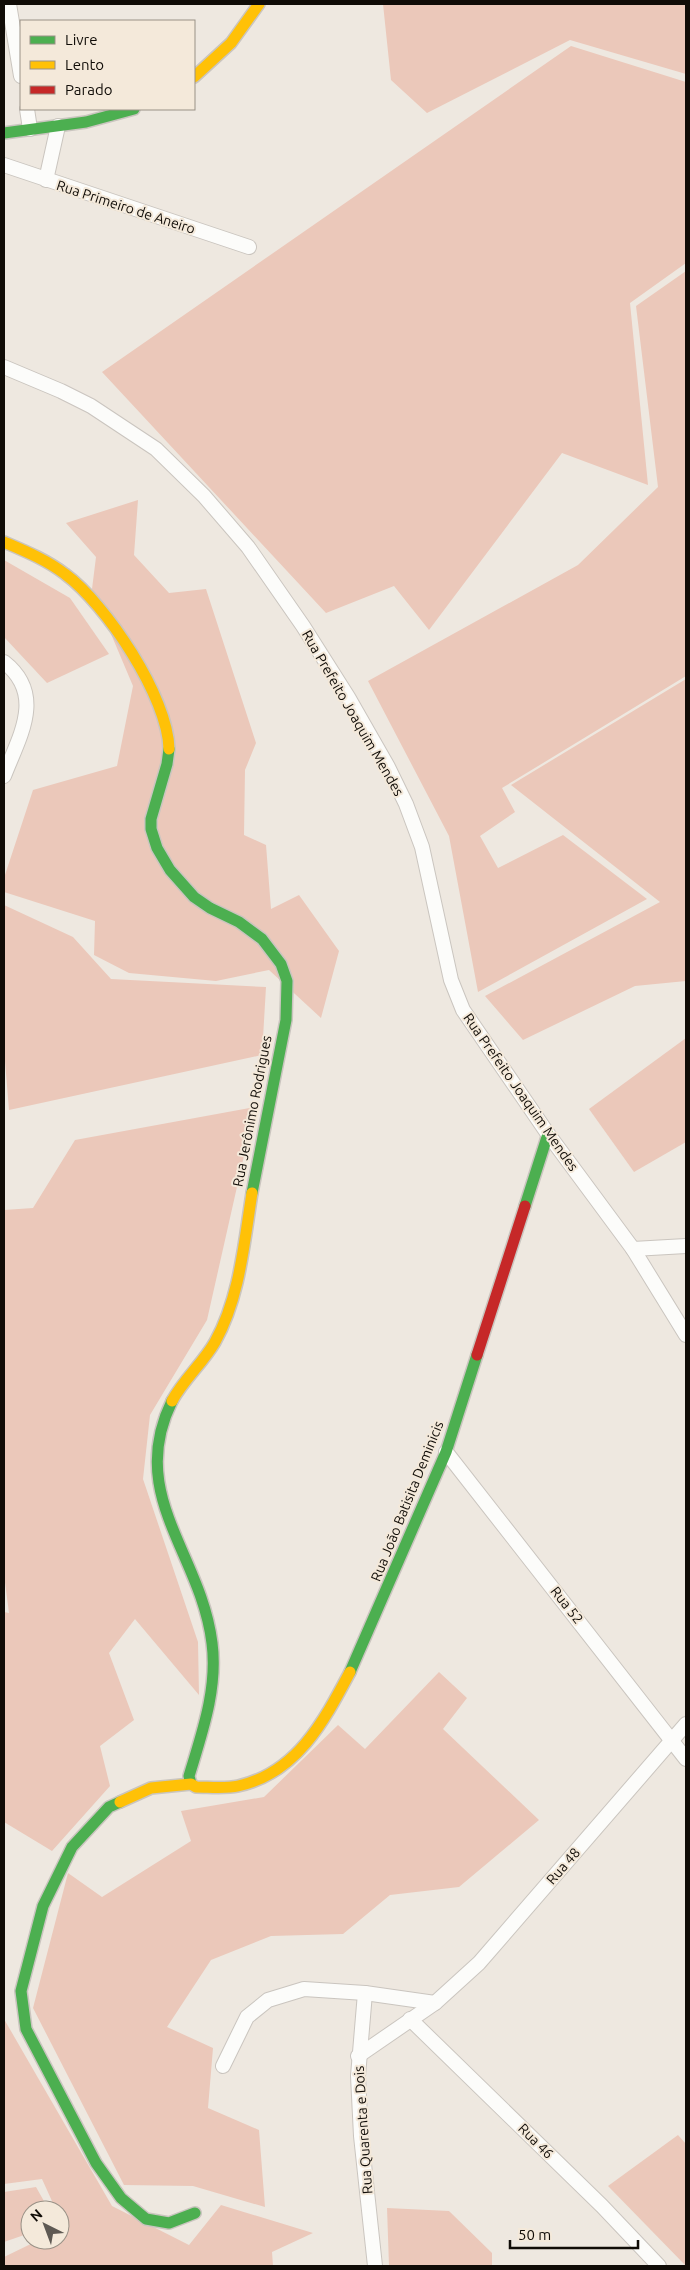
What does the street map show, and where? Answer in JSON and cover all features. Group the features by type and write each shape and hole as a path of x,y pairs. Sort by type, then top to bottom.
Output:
{"street":[{"path":"9,4 20,70"},
{"path":"195,75 231,43 259,4"},
{"path":"26,110 30,129"},
{"path":"4,133 119,115 132,110"},
{"path":"46,180 58,126"},
{"name":"Rua Primeiro de Aneiro","path":"4,166 249,248"},
{"name":"Rua Prefeito Joaquim Mendes","path":"4,367 91,406 156,449 204,496 248,547 302,626 388,767 406,804 422,847 451,980 463,1010 548,1134 632,1249 686,1335"},
{"name":"Rua Jerônimo Rodrigues","path":"4,542 31,553 67,574 88,594 118,630 155,697 169,739 167,771 152,812 151,830 155,842 168,867 189,893 200,903 243,924 278,958 288,980 286,1017 254,1176 237,1278 221,1331 207,1354 175,1394 165,1420 156,1468 159,1495 167,1520 183,1549 196,1583 211,1639 214,1669 211,1698 189,1776 191,1784"},
{"path":"4,662 20,681 28,701 24,724 4,776"},
{"name":"Rua João Batisita Deminicis","path":"194,2213 169,2223 146,2219 121,2198 96,2163 26,2029 21,1991 42,1906 72,1847 109,1808 151,1788 191,1784 196,1787 236,1787 254,1782 275,1772 311,1739 326,1716 356,1660 446,1452 548,1134"},
{"path":"632,1249 686,1246"},
{"name":"Rua 52","path":"446,1452 672,1739 686,1760"},
{"name":"Rua 48","path":"358,2056 435,2003 479,1963 686,1724"},
{"path":"223,2066 247,2017 268,2000 304,1989 365,1993 435,2003"},
{"name":"Rua Quarenta e Dois","path":"365,1993 358,2056 361,2136 376,2266"},
{"name":"Rua 46","path":"410,2019 602,2206 659,2266"}],"shaded area":[{"path":"383,4 686,4 686,74 570,40 427,113 391,80"},
{"path":"571,46 686,82 686,263 630,303 648,485 562,453 429,630 394,586 326,613 102,372"},
{"path":"686,271 686,676 502,788 515,812 480,836 498,868 563,835 647,899 478,992 449,836 368,681 578,565 658,487 636,306"},
{"path":"138,500 134,555 169,593 206,589 256,743 245,770 244,835 266,845 271,909 299,895 339,951 321,1018 269,970 216,981 129,973 94,955 95,921 4,892 4,878 33,790 117,766 133,686 92,589 96,557 66,523"},
{"path":"4,560 70,598 109,654 47,683 4,637"},
{"path":"686,679 686,981 635,986 523,1040 485,996 660,902 511,785"},
{"path":"4,905 73,937 111,979 266,987 262,1055 9,1110 4,1049"},
{"path":"686,1038 686,1142 634,1172 589,1109"},
{"path":"255,1107 207,1320 150,1415 143,1479 198,1642 199,1695 135,1619 109,1653 134,1720 100,1746 110,1786 52,1851 4,1822 4,1612 9,1613 4,1575 4,1210 33,1208 75,1140"},
{"path":"439,1672 467,1698 443,1729 539,1820 459,1887 390,1895 343,1934 271,1936 211,1960 167,2027 213,2048 208,2108 259,2130 265,2207 193,2186 124,2185 33,2008 68,1873 102,1897 191,1841 181,1811 264,1797 338,1725 365,1749"},
{"path":"4,2019 112,2206 189,2245 221,2205 313,2233 272,2252 273,2266 4,2266 4,2257 20,2249 70,2250 70,2200 51,2200 42,2179 4,2184"},
{"path":"678,2135 686,2144 686,2266 608,2186"},
{"path":"36,2187 43,2200 20,2200 20,2236 4,2242 4,2192"},
{"path":"387,2208 449,2211 492,2253 492,2266 389,2266"}],"traffic: fast":[{"path":"4,133 86,122 130,110"},
{"path":"169,749 167,764 151,819 151,829 157,848 170,870 194,897 210,908 239,922 262,939 281,964 287,981 286,1020 252,1193"},
{"path":"525,1206 548,1134"},
{"path":"350,1672 446,1452 477,1355"},
{"path":"172,1401 160,1435 157,1466 162,1495 171,1524 195,1580 205,1611 212,1643 213,1660 211,1694 204,1727 189,1776 191,1784"},
{"path":"120,1802 109,1807 72,1847 43,1906 21,1991 26,2029 96,2163 121,2198 146,2219 169,2223 195,2213"}],"traffic: slow":[{"path":"195,76 231,43 259,4"},
{"path":"4,542 36,556 65,574 81,588 116,629 132,653 158,704 166,728 169,749"},
{"path":"172,1401 215,1342 230,1307 240,1269 252,1193"},
{"path":"120,1802 151,1788 191,1784 196,1787 222,1788 238,1786 277,1770 293,1757 319,1726 350,1672"}],"traffic: jam":[{"path":"477,1355 525,1206"}]}
